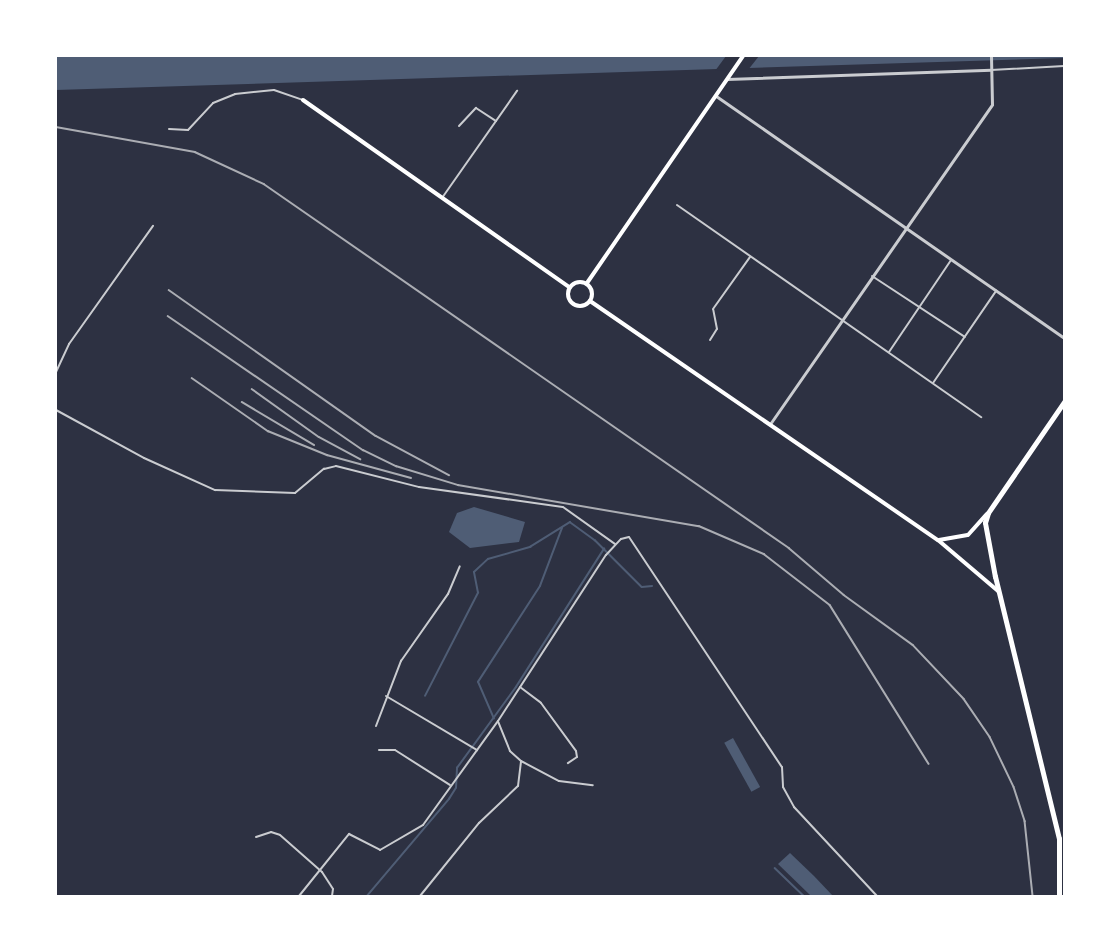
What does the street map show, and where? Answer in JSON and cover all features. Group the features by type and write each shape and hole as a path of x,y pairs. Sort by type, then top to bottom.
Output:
{"highway":[{"path":"1059,897 1059,839 986,533 988,513 1065,402"}],"main road":[{"path":"587,283 743,56"},
{"path":"303,100 569,287"},
{"path":"569,287 577,282 587,283"},
{"path":"569,287 568,296 573,304 582,306 590,301 592,291 587,283"},
{"path":"590,301 938,540 999,593"},
{"path":"938,540 955,540 968,535 988,513"}],"street":[{"path":"770,424 992,104 991,56"},
{"path":"727,79 1065,66"},
{"path":"169,129 188,130 213,103 235,94 274,90 303,100"},
{"path":"442,198 517,91"},
{"path":"715,96 1065,338"},
{"path":"459,126 476,108 496,121"},
{"path":"677,205 981,417"},
{"path":"56,372 69,344 153,226"},
{"path":"710,340 717,325 711,314 713,309 750,256"},
{"path":"889,352 951,259"},
{"path":"873,276 965,338"},
{"path":"933,383 996,291"},
{"path":"56,410 144,458 215,490 295,493 324,469 336,466 419,487 563,507 615,544"},
{"path":"300,897 322,872 349,834 380,850 415,831 498,721 615,544 629,537 636,544 783,767 783,787 794,807 877,897"},
{"path":"376,726 386,695 406,653 448,594 460,566"},
{"path":"520,687 541,703 576,751 577,757 568,762"},
{"path":"386,695 477,750"},
{"path":"498,721 510,751 521,761 559,781 593,784"},
{"path":"379,750 394,750 450,785"},
{"path":"420,897 479,823 513,795 521,761"},
{"path":"256,837 272,832 280,835 322,872 333,889 332,897"}],"water":[{"path":"56,56 1064,56 1064,58 56,90"},
{"path":"474,507 525,522 519,542 470,548 449,532 457,513"},
{"path":"733,738 760,787 751,792 724,743"},
{"path":"790,853 833,896 811,896 778,864"}],"pier":[{"path":"726,56 759,56 748,70 715,71"}],"waterway":[{"path":"425,696 478,593 474,572 488,559 530,547 570,522 595,540 642,587 652,586"},
{"path":"494,719 478,682 540,586 562,528"},
{"path":"367,896 449,799 456,788 457,768 516,687 604,549"},
{"path":"775,868 804,896"}],"railway":[{"path":"56,127 195,152 264,184 789,548 844,595 913,645 964,699 990,737 1014,787 1025,821 1033,896"},
{"path":"169,290 376,436 449,475"},
{"path":"168,316 363,450 396,466 458,485 699,526 764,554 830,605 929,764"},
{"path":"192,378 268,431 327,455 411,478"},
{"path":"252,389 319,437 360,459"},
{"path":"242,402 314,445"}]}
